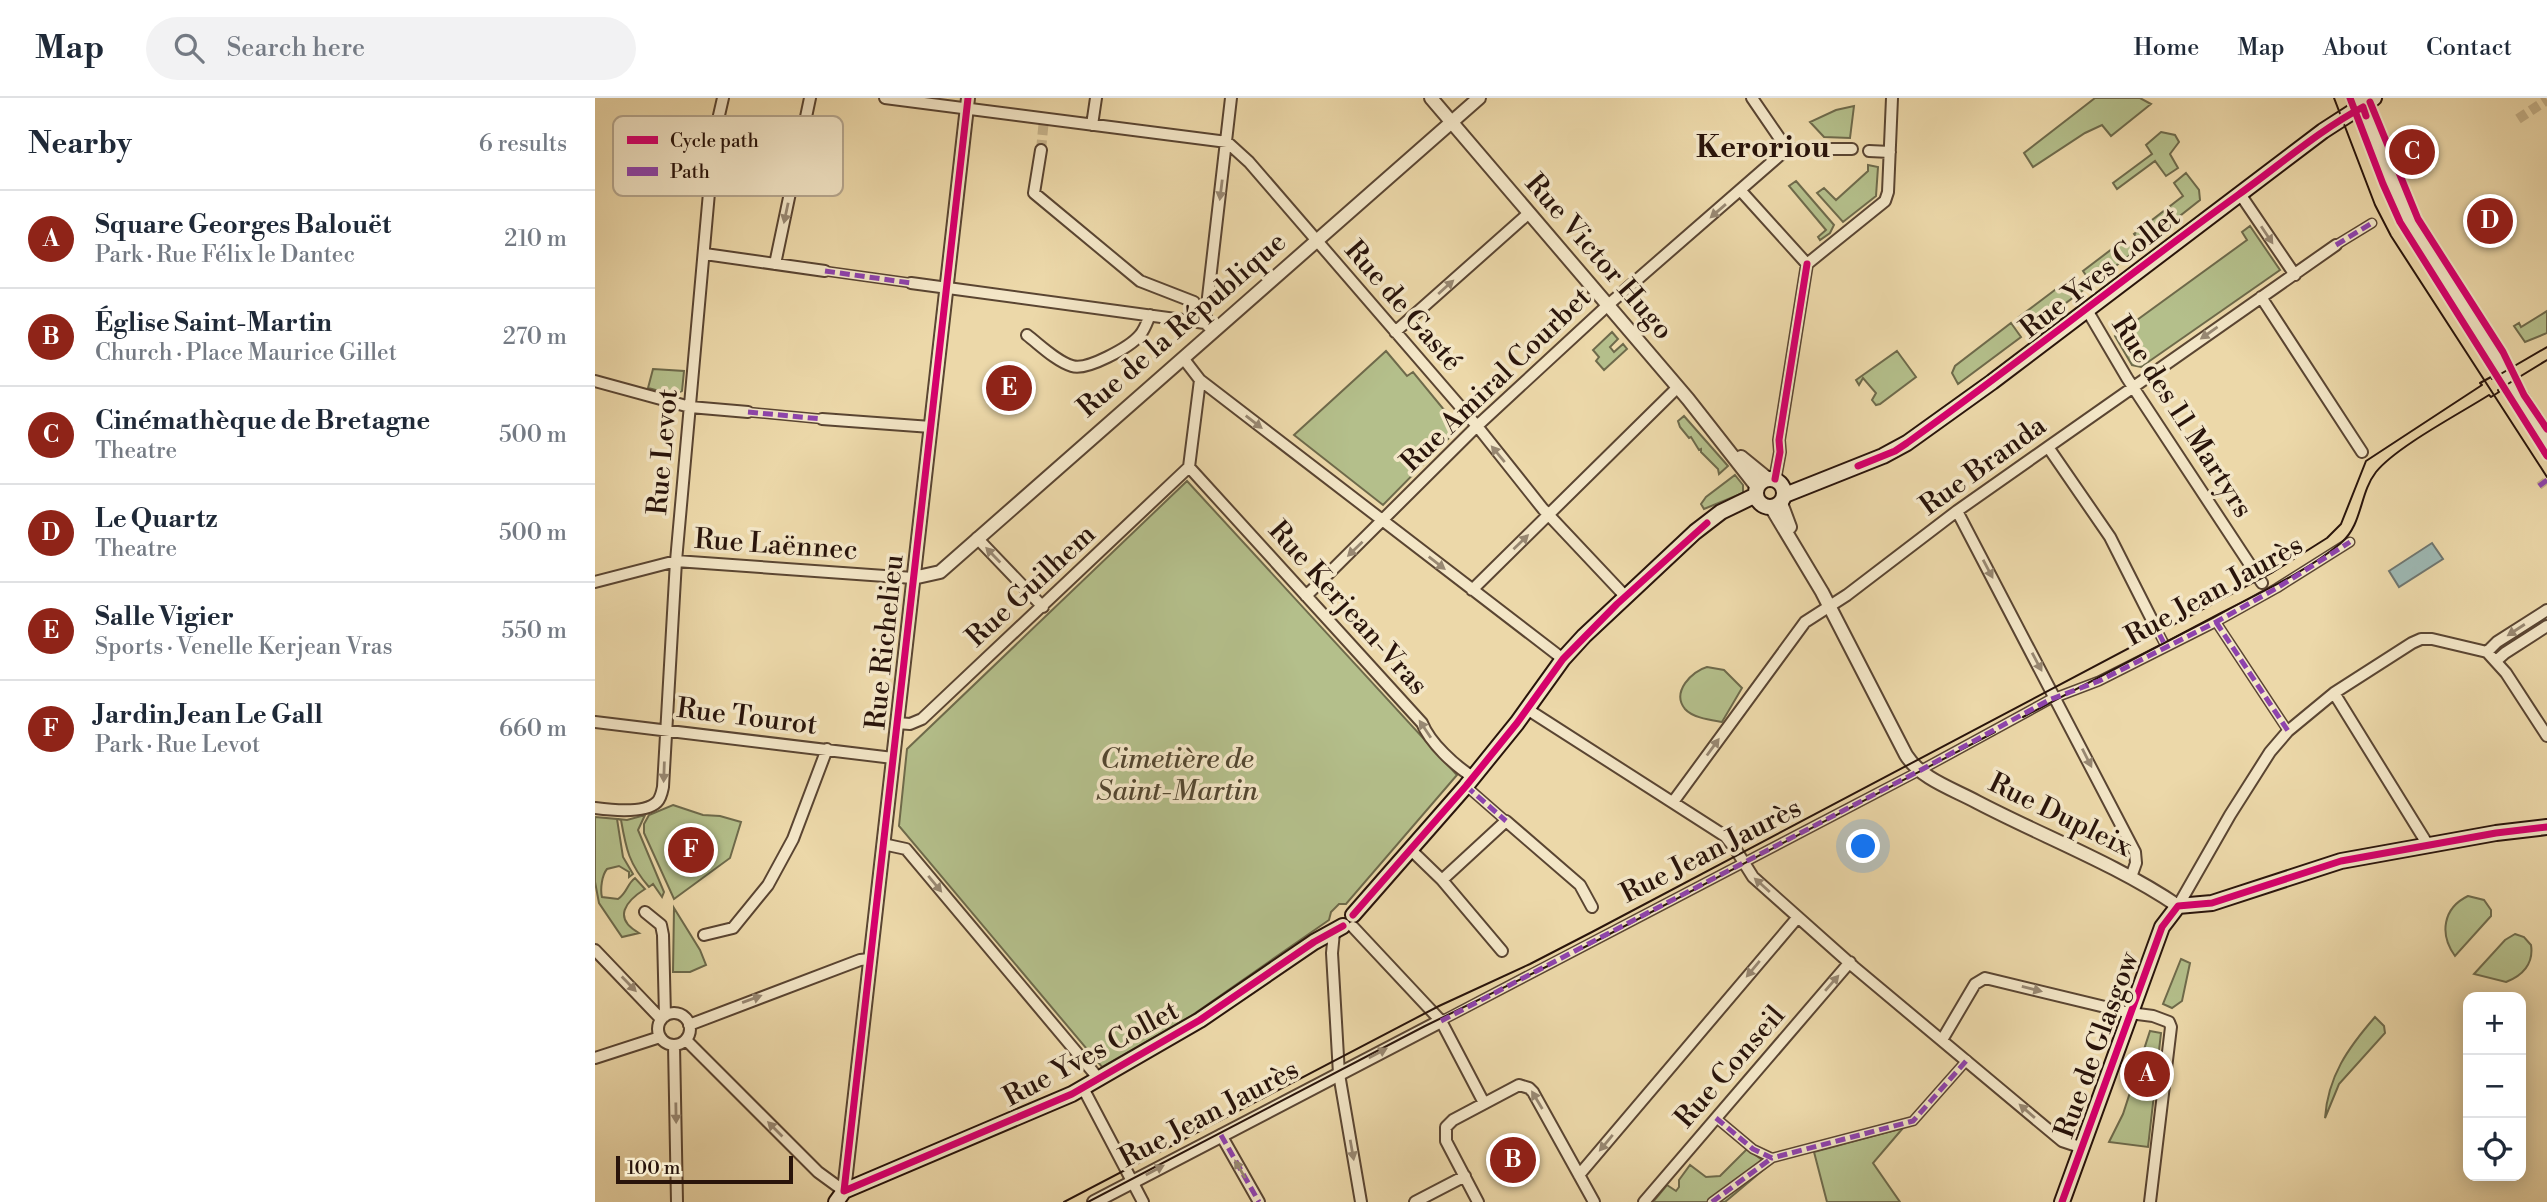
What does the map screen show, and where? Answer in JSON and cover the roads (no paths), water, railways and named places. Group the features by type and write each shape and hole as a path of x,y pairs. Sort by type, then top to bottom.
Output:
{"main road":[{"name":"Rue Yves Collet","path":"840,1196 1083,1088 1200,1020 1314,942 1346,925 1470,781 1563,659 1625,596 1707,523 1721,512 1771,493 1859,466 1895,451 1992,382 2366,101"},
{"path":"2366,101 2402,206 2547,439"},
{"path":"2178,906 2212,903 2341,861 2547,827"},
{"name":"Rue de Glasgow","path":"2062,1202 2162,928 2178,906"}],"street":[{"name":"Rue Levot","path":"719,116 723,98"},
{"path":"806,116 810,98"},
{"path":"885,98 967,104 1093,125 1227,142"},
{"path":"1093,125 1096,98"},
{"path":"705,254 1150,315 1209,327 1231,98"},
{"name":"Rue Victor Hugo","path":"1431,98 1729,448 1771,493"},
{"name":"Rue de la République","path":"913,578 940,572 1183,358 1209,327 1316,240 1479,98"},
{"path":"1752,98 1787,149 1852,149"},
{"path":"1892,98 1888,192 1885,201 1807,264 1779,440 1780,453 1771,493 1801,557 1906,755 1919,771"},
{"name":"Rue Richelieu","path":"840,1196 894,758 967,104"},
{"name":"Rue de Gasté","path":"1227,142 1249,162 1477,426 1548,515 1625,596"},
{"name":"Rue Amiral Courbet","path":"1306,596 1477,426 1608,305 1787,149"},
{"path":"1041,150 1034,193 1140,281 1194,302"},
{"path":"1869,150 1890,152"},
{"path":"1741,191 1807,264"},
{"path":"2240,194 2295,275"},
{"name":"Rue Levot","path":"595,808 619,810 649,807 661,797 663,787 675,561 709,196"},
{"path":"775,264 789,196"},
{"path":"1395,332 1529,213"},
{"name":"Rue Branda","path":"1673,802 1805,622 1847,595 1957,511 2133,386 2336,245 2372,223"},
{"path":"2261,297 2362,452"},
{"name":"Rue des 11 Martyrs","path":"2087,310 2133,386 2262,583"},
{"path":"1027,335 1061,361 1082,368 1092,365 1141,334 1150,315"},
{"path":"1183,358 1200,380 1563,659"},
{"path":"1189,467 1200,380"},
{"path":"595,382 690,407 931,427"},
{"path":"1472,590 1678,387"},
{"path":"2048,447 2110,537 2166,647"},
{"name":"Rue Kerjean-Vras","path":"1189,467 1422,723 1426,733 1463,770 1470,781"},
{"name":"Rue Guilhem","path":"897,723 910,724 922,719 1189,467"},
{"path":"1957,511 2135,852 2136,863 2131,877"},
{"path":"977,538 1043,607"},
{"name":"Rue Jean Jaurès","path":"1094,1202 2056,697 2098,681 2216,622 2350,542"},
{"name":"Rue Laënnec","path":"595,582 675,561 913,578"},
{"path":"2547,610 2487,652 2497,660 2547,736"},
{"path":"2216,622 2288,731"},
{"path":"2497,660 2547,625"},
{"name":"Rue de Glasgow","path":"2178,906 2270,752 2288,731 2334,693 2421,639 2432,639 2487,652"},
{"path":"2334,693 2428,845"},
{"path":"1527,709 1725,836 1752,877 2062,1141 2083,1148"},
{"name":"Rue Tourot","path":"595,722 894,758"},
{"path":"703,936 733,928 768,885 793,839 827,749"},
{"name":"Rue Dupleix","path":"1919,771 2007,818 2131,877 2178,906"},
{"path":"1470,781 1506,821 1580,885 1592,907"},
{"path":"1442,880 1506,821"},
{"path":"883,844 906,849 1099,1079"},
{"path":"1410,849 1442,880 1502,951"},
{"path":"645,912 661,925 663,935 663,1017 658,1028 660,1037 674,1045 686,1040 690,1029 687,1020 679,1014 663,1017"},
{"path":"1579,1175 1798,917"},
{"path":"1363,1201 1339,1074 1332,953 1346,925 1441,1021 1484,1103"},
{"path":"595,950 663,1017"},
{"path":"689,1024 860,960 870,960"},
{"name":"Rue Conseil","path":"1644,1202 1850,962"},
{"path":"1943,1040 1980,980 1985,978 2130,1013 2164,1018 2171,1027 2150,1202"},
{"path":"595,1058 660,1037"},
{"path":"686,1040 840,1196"},
{"path":"674,1045 677,1202"},
{"path":"1712,1202 1772,1158 1913,1121 1967,1059"},
{"path":"1478,1202 1446,1141 1444,1132 1453,1120 1514,1086 1529,1088 1594,1202"},
{"path":"1083,1088 1143,1202"},
{"path":"1716,1118 1753,1149 1772,1158"},
{"path":"1221,1135 1259,1202"},
{"path":"1415,1202 1465,1176"}],"water":[{"path":"2432,543 2443,559 2399,587 2389,571"}],"tunnel":[{"path":"2518,119 2547,100"},
{"path":"1041,150 1044,119"},
{"path":"2539,486 2547,480"}],"tram line":[{"path":"2334,98 2375,205 2391,236 2547,477"},
{"path":"1064,1202 1439,1006 1592,932 2273,572 2327,538 2341,524 2366,461 2482,385 2480,383 2491,377 2492,379 2547,347"},
{"path":"2023,717 2313,563 2348,535 2366,490 2385,462 2429,431 2489,395 2491,397 2547,360"},
{"path":"1581,949 1995,732"},
{"path":"1088,1202 1425,1026 1550,965"}],"place":[{"name":"Cinémathèque de Bretagne","path":"2412,152"},
{"name":"Le Quartz","path":"2490,221"},
{"name":"Salle Vigier","path":"1009,388"},
{"name":"Jardin Jean Le Gall","path":"691,850"},
{"name":"Square Georges Balouët","path":"2147,1074"},
{"name":"Église Saint-Martin","path":"1513,1160"}],"district":[{"name":"Keroriou","path":"1763,148"}],"park label":[{"name":"Cimetière de Saint-Martin","path":"1177,775"}]}
